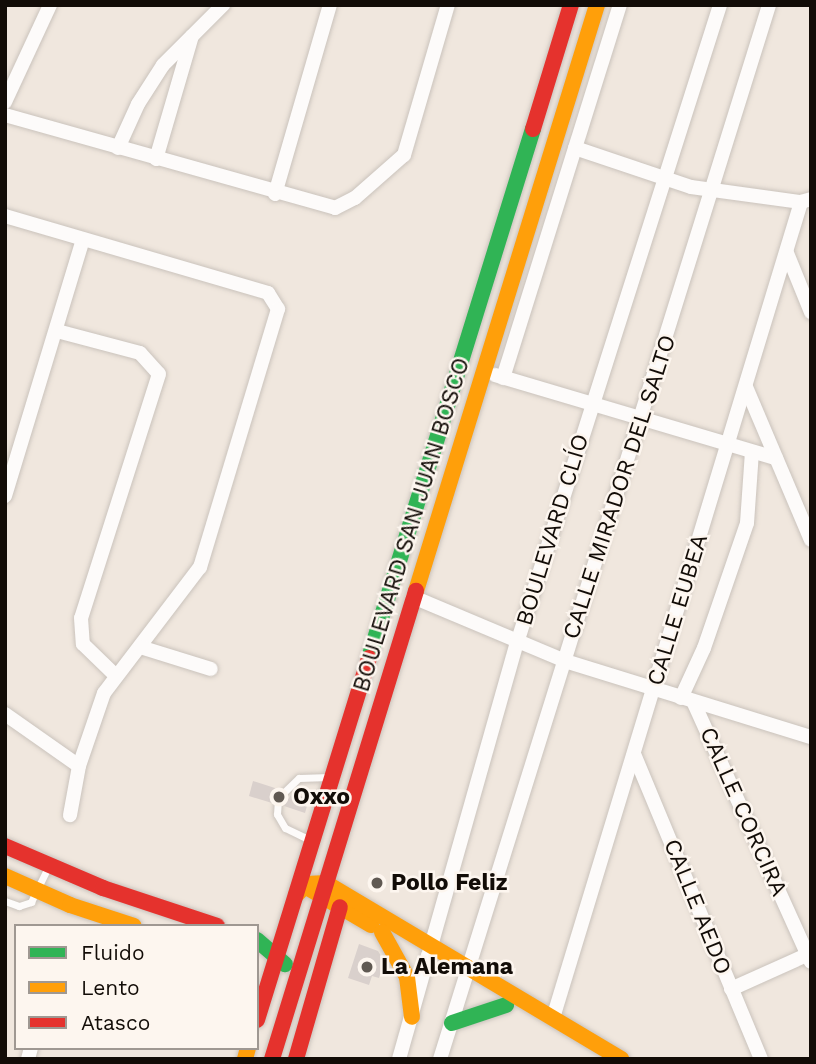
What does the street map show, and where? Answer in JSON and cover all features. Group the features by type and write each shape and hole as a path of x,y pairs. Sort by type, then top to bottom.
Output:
{"main road":[{"name":"BOULEVARD SAN JUAN BOSCO","path":"259,1016 279,963 291,913 302,890 313,841 571,5"},
{"name":"BOULEVARD SAN JUAN BOSCO","path":"272,1059 597,5"},
{"path":"5,846 48,867 211,924"},
{"path":"307,861 315,876 325,885 432,954 553,1018 621,1059"},
{"path":"5,876 39,892 128,924"},
{"path":"302,890 325,885"},
{"path":"325,885 340,906 382,932 432,954"},
{"path":"296,1059 340,906"},
{"path":"259,931 291,913"},
{"path":"382,932 403,965 412,1017"},
{"path":"259,942 279,963 294,989"},
{"path":"259,962 279,963 306,950"},
{"path":"468,975 506,1005 596,1059"},
{"path":"259,982 265,995"},
{"path":"452,1023 506,1005"},
{"path":"259,1018 272,1009 282,1027"}],"street":[{"path":"5,102 50,5"},
{"path":"118,148 151,82 193,32 223,5"},
{"path":"275,194 330,5"},
{"path":"5,115 275,194 335,208 392,169 411,139 448,5"},
{"path":"503,378 620,5"},
{"name":"BOULEVARD CLÍO","path":"399,1059 432,954 517,643 720,5"},
{"name":"CALLE MIRADOR DEL SALTO","path":"440,1059 713,192 769,5"},
{"path":"156,159 193,32"},
{"path":"575,148 665,180 713,192 806,201"},
{"name":"CALLE EUBEA","path":"553,1018 746,387 806,201"},
{"path":"5,216 268,293 278,309 200,567 116,676 95,713 79,766 70,815"},
{"path":"5,496 83,240"},
{"path":"788,253 811,312"},
{"path":"57,331 140,353 159,374 81,618 83,644 116,676"},
{"path":"484,372 591,406 776,458"},
{"path":"746,387 811,540"},
{"path":"687,699 747,523 752,452"},
{"path":"413,597 565,661 653,692 687,699 810,738"},
{"path":"140,647 211,669"},
{"name":"CALLE CORCIRA","path":"687,699 810,957"},
{"path":"5,714 79,766"},
{"name":"CALLE AEDO","path":"634,754 761,1059"},
{"path":"730,989 810,957"}],"lane":[{"path":"313,841 285,828 277,814 278,798 299,778 333,777"},
{"path":"5,901 19,906 39,892 48,867"}],"building":[{"path":"253,781 278,789 272,803 249,796"},
{"path":"292,793 309,799 305,813 284,806"},
{"name":"La Alemana","path":"359,944 378,951 384,961 379,978 372,976 369,985 348,978"}],"traffic: fast":[{"path":"369,658 533,129"},
{"path":"259,942 285,964"},
{"path":"452,1023 506,1005"}],"traffic: slow":[{"path":"416,591 597,5"},
{"path":"5,876 70,905 128,924"},
{"path":"296,895 307,884 326,883 621,1059"},
{"path":"310,889 371,925"},
{"path":"382,932 407,977 412,1017"},
{"path":"245,1059 247,1050"}],"traffic: jam":[{"path":"533,129 571,5"},
{"path":"272,1059 416,591"},
{"path":"259,1014 369,658"},
{"path":"5,846 103,888 211,924"},
{"path":"296,1059 340,907"}],"place":[{"name":"Oxxo","path":"279,797"},
{"name":"Pollo Feliz","path":"377,883"},
{"name":"La Alemana","path":"367,967"}]}
